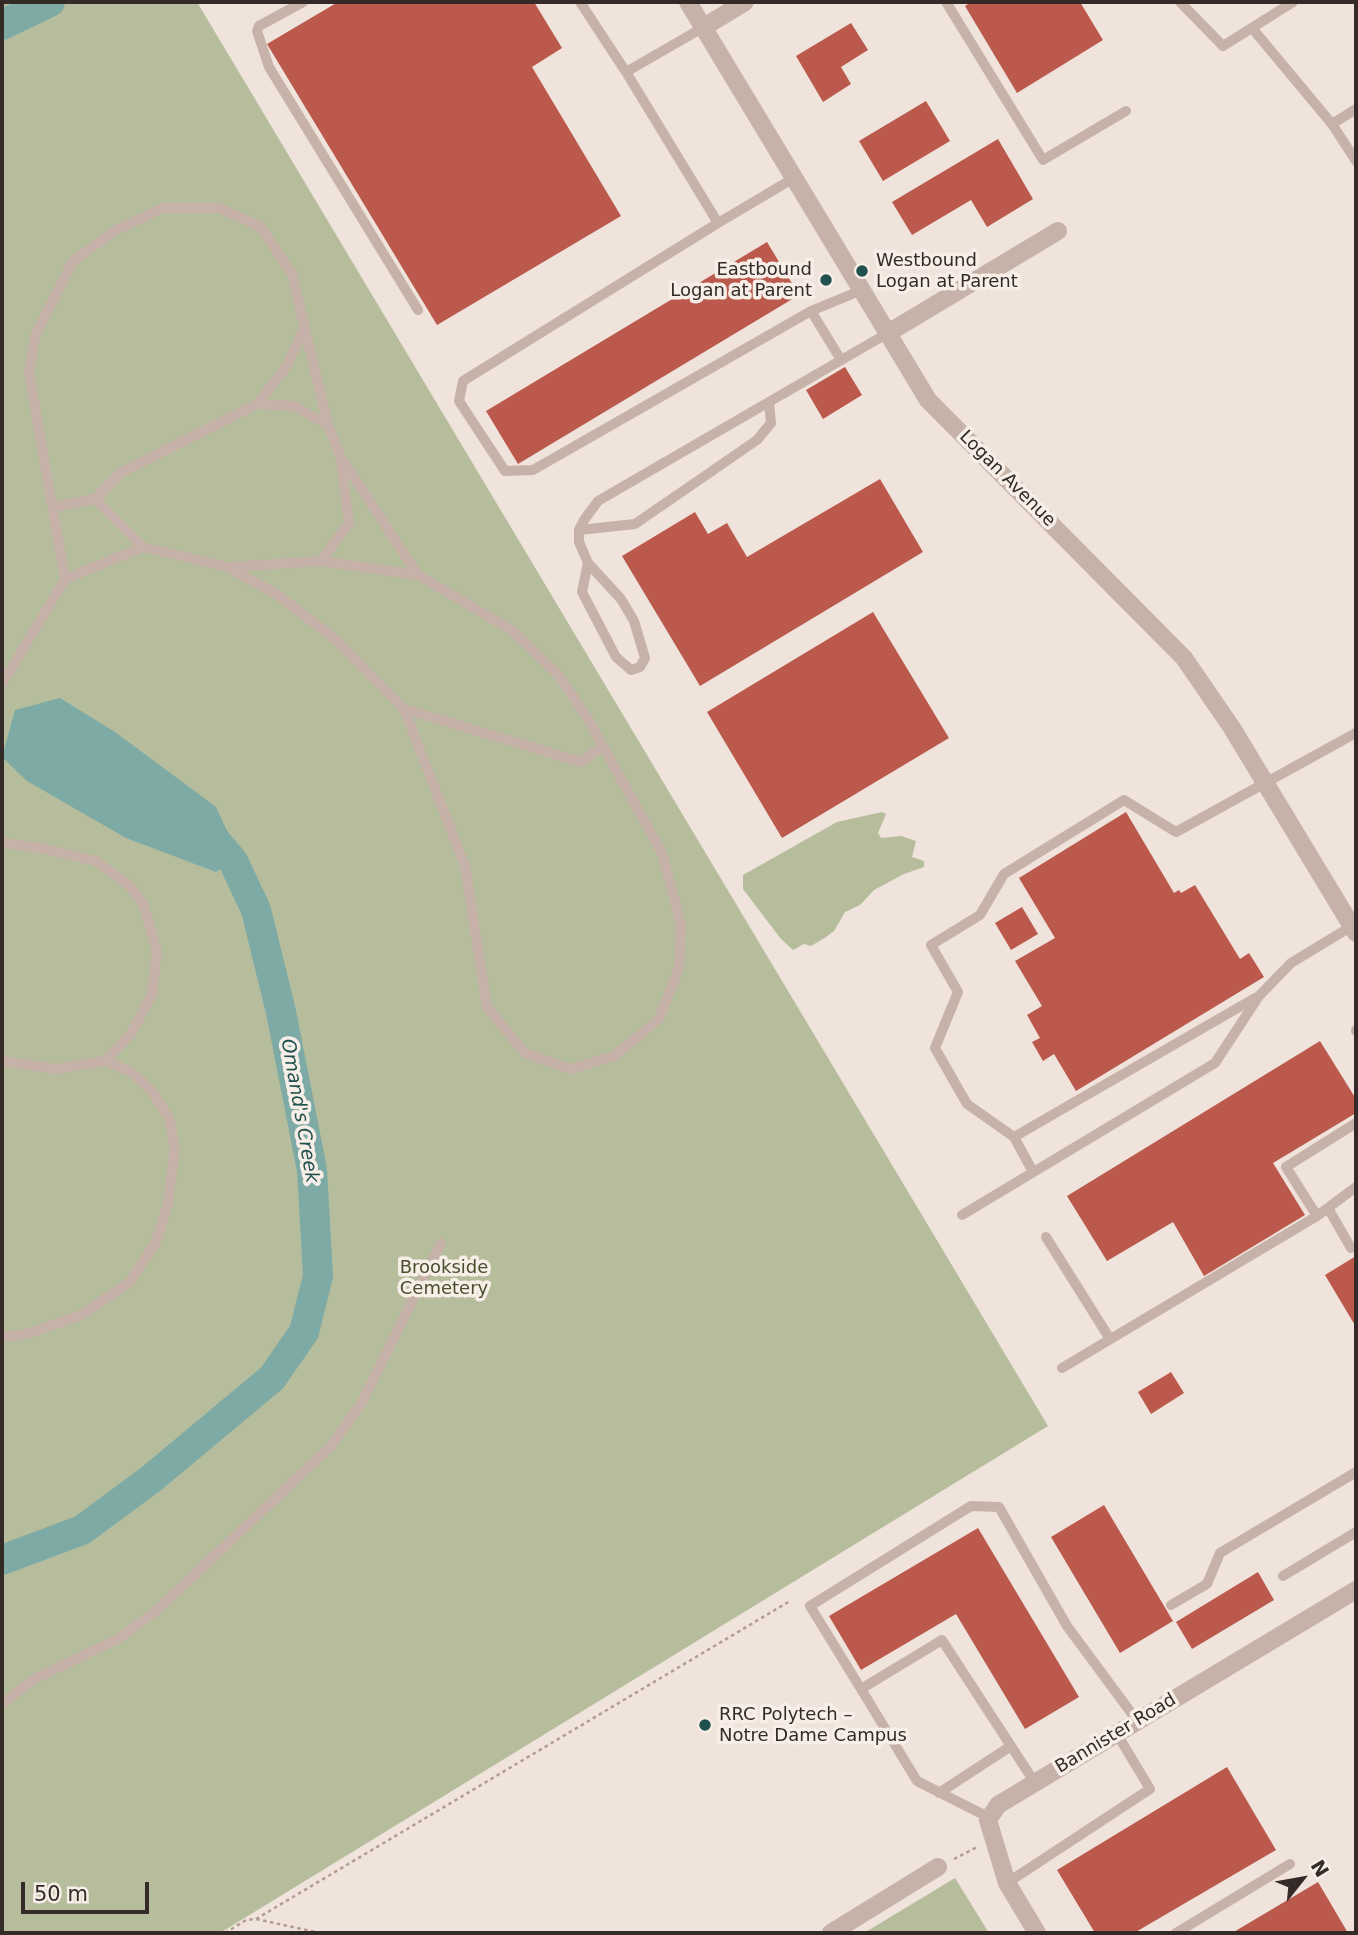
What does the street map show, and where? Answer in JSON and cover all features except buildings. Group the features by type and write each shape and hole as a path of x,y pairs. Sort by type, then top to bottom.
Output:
{"street":[{"name":"Logan Avenue","path":"688,2 928,400 1184,658 1265,783 1354,930"},
{"path":"704,27 745,2"},
{"path":"888,333 1058,231"},
{"name":"Bannister Road","path":"990,1818 998,1805 1356,1590"},
{"path":"990,1818 1007,1883 1037,1933"},
{"path":"831,1933 939,1867"}],"lane":[{"path":"303,2 259,26 257,31 269,67 418,310"},
{"path":"580,2 718,223"},
{"path":"946,2 1044,160 1126,111"},
{"path":"1180,2 1223,46 1293,2"},
{"path":"626,72 704,27"},
{"path":"1252,28 1332,124 1356,161"},
{"path":"1332,124 1356,109"},
{"path":"794,178 463,381 458,401 505,471 533,470 811,310 862,290"},
{"path":"65,579 29,373 35,336 72,261 116,230 163,208 219,208 261,227 292,274 328,425 340,456 418,575"},
{"path":"811,310 841,360"},
{"path":"54,507 95,499 122,472 257,404 287,366 305,326"},
{"path":"588,563 582,592 616,657 631,670 640,667 645,658 634,621 621,599 588,563 579,542 579,530 598,500 888,333"},
{"path":"579,530 635,524 757,440 771,423 769,402"},
{"path":"257,404 294,406 328,425"},
{"path":"321,561 349,523 340,456"},
{"path":"95,499 143,547 227,567 278,594 336,640 404,709 464,866 487,1007 525,1053 571,1069 614,1056 659,1019 678,968 681,925 662,853 603,746 560,677 513,631 418,575 321,561 227,567"},
{"path":"2,684 65,579 143,547"},
{"path":"404,709 581,762 603,746"},
{"path":"1033,1172 1014,1137 967,1104 935,1048 958,992 931,945 981,915 1004,874 1124,800 1176,832 1356,733"},
{"path":"2,843 96,860 130,886 143,904 157,951 152,994 131,1034 105,1061 83,1067 56,1069 2,1061"},
{"path":"962,1214 1214,1063 1259,996 1291,963 1354,930"},
{"path":"1014,1137 1259,996"},
{"path":"2,1337 27,1334 81,1315 130,1282 156,1242 173,1176 175,1147 169,1118 152,1091 130,1071 105,1061"},
{"path":"1317,1216 1286,1167 1356,1123"},
{"path":"1062,1368 1317,1216 1356,1186"},
{"path":"1328,1208 1351,1248"},
{"path":"1046,1237 1110,1339"},
{"path":"2,1704 34,1679 118,1639 156,1611 331,1446 362,1402 441,1242"},
{"path":"1171,1605 1207,1584 1220,1553 1356,1472"},
{"path":"990,1818 917,1781 810,1606 971,1506 999,1507 1068,1626 1138,1722"},
{"path":"1283,1576 1356,1532"},
{"path":"861,1689 942,1640 1035,1783"},
{"path":"1007,1883 1150,1790 1117,1734"},
{"path":"939,1793 1011,1746"},
{"path":"1176,1933 1290,1864"}],"path":[{"path":"256,1919 790,1601"},
{"path":"939,1867 994,1839"},
{"path":"225,1933 246,1920 256,1919 320,1933"}],"green space":[{"name":"Brookside Cemetery","path":"2,2 197,2 1048,1426 220,1933 2,1933"},
{"path":"882,812 886,814 878,833 881,838 901,836 916,841 912,857 924,861 924,867 874,890 860,905 845,912 834,931 826,937 811,946 804,944 793,950 781,939 743,889 743,875 837,822"},
{"path":"955,1878 989,1933 864,1933"}],"water":[{"path":"60,698 115,732 216,807 235,848 233,861 216,872 126,838 27,781 2,757 15,710"}],"waterway":[{"name":"Omand's Creek","path":"2,25 50,2"},
{"name":"Omand's Creek","path":"2,1560 82,1530 151,1479 272,1378 304,1332 318,1276 312,1170 281,1012 256,910 233,861 214,839 205,834"}],"place":[{"name":"Westbound Logan at Parent","path":"862,271"},
{"name":"Eastbound Logan at Parent","path":"826,280"},
{"name":"RRC Polytech – Notre Dame Campus","path":"705,1725"}]}
